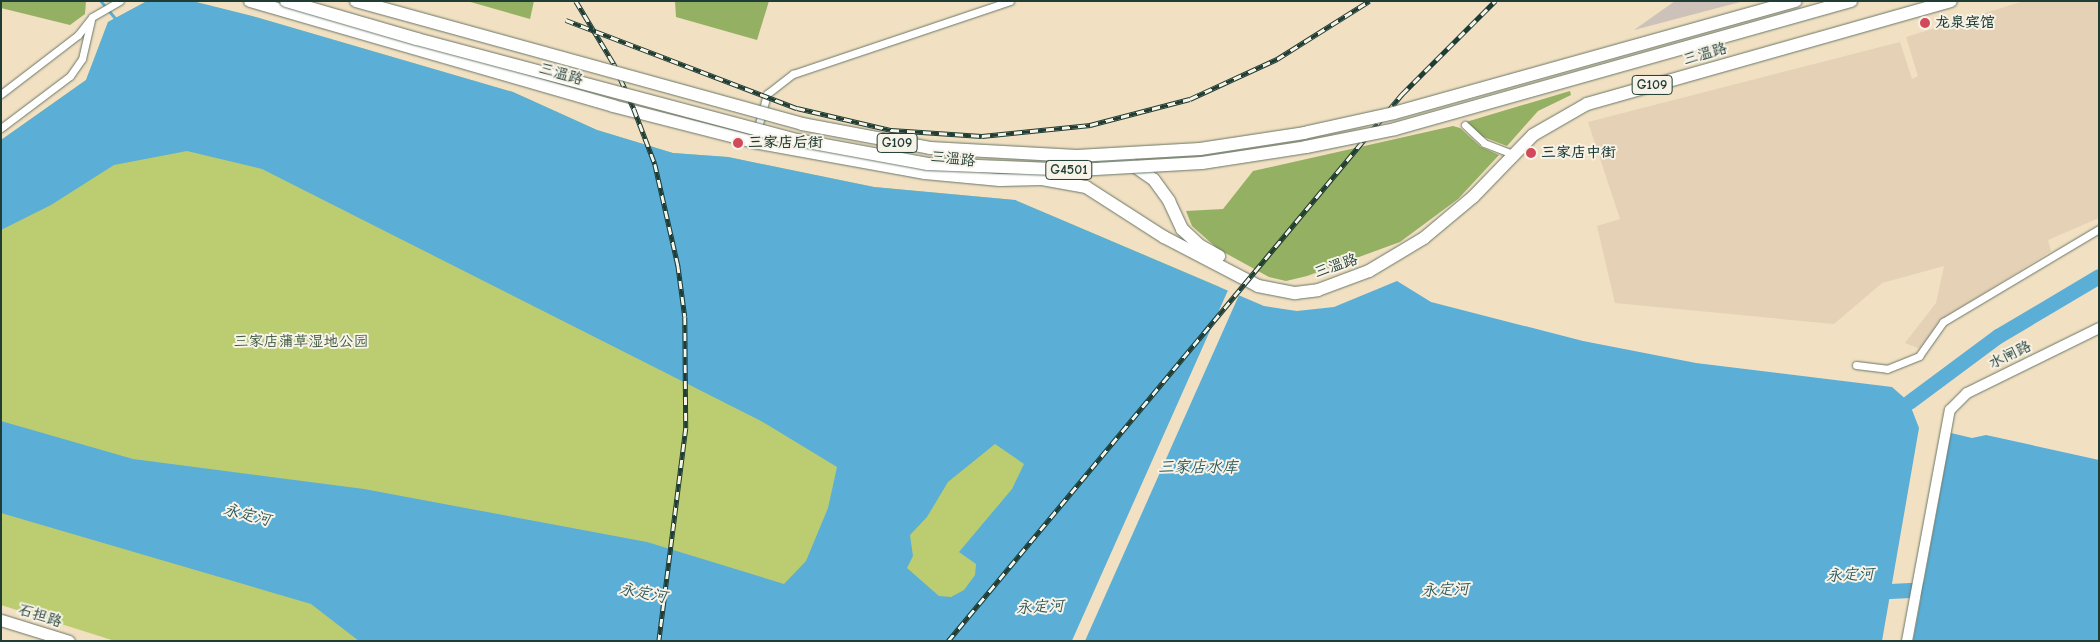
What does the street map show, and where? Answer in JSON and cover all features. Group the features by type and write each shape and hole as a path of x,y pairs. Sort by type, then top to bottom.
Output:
{"highway":[{"name":"三温路","path":"250,1 613,106 754,142 925,173 1000,180 1042,179 1086,187 1164,237 1277,292 1318,290 1369,271 1399,254 1448,221 1512,154 1553,122 1587,104 1951,1"},
{"name":"G4501","path":"286,1 417,40 797,140 928,164 1078,170 1202,163 1306,148 1395,129 1851,1"},
{"name":"三温路","path":"356,1 761,115 868,138 948,150 1106,157 1130,163 1154,180 1169,200 1182,230 1199,245 1278,287 1296,288 1399,254"},
{"name":"G4501","path":"1077,156 1200,149 1304,133 1482,89 1796,1"},
{"path":"422,20 793,122 868,138"}],"main road":[{"name":"石担路","path":"1,620 70,641"}],"street":[{"path":"754,142 767,94 793,74 1010,1"},
{"path":"1,94 78,35 92,18 119,2"},
{"path":"1,128 70,76 82,59 92,18"},
{"path":"1464,125 1484,143 1512,154"},
{"path":"1856,365 1887,369 1920,356 1944,322 2099,229"},
{"name":"水闸路","path":"1907,641 1946,421 1956,401 1966,393 2099,328"}],"shaded area":[{"path":"1675,1 1744,1 1634,30"},
{"name":"龙泉宾馆","path":"2024,1 2099,1 2099,218 2048,240 2051,251 1938,322 1923,350 1905,343 1936,303 1944,266 1882,283 1834,324 1615,303 1597,226 1620,219 1588,122 1900,42 1912,79 1918,76 1906,37"}],"green space":[{"path":"1,1 86,1 85,14 70,25 1,8"},
{"name":"三家店蒲草湿地公园","path":"147,1 192,1 252,16 513,92 597,130 673,153 728,157 874,187 1015,200 1220,287 927,641 115,641 1,605 1,140 86,80 108,22"},
{"path":"467,1 534,1 530,19"},
{"path":"675,1 769,1 757,40 676,17"},
{"path":"1570,91 1571,95 1538,111 1507,146 1481,136 1466,122"},
{"path":"1453,126 1460,128 1481,147 1499,155 1458,199 1400,242 1307,276 1286,281 1269,277 1218,249 1192,226 1186,211 1223,209 1253,171"}],"water":[{"name":"三家店水库","path":"147,1 192,1 252,16 513,92 597,130 673,153 728,157 874,187 1015,200 1264,306 1297,311 1334,307 1397,281 1431,302 1583,341 1696,363 1892,387 1909,402 1919,428 1882,641 359,641 311,604 1,513 1,421 133,459 364,489 647,542 784,584 806,561 828,508 837,467 761,421 262,169 187,151 114,165 51,205 1,230 1,140 86,80 108,22","holes":["995,444 1024,464 1012,489 959,552 976,564 975,575 964,590 951,597 939,596 907,568 913,556 910,535 927,517 948,482"]},
{"path":"1951,433 1972,438 1986,435 2099,460 2099,641 1913,641"}],"pier":[{"path":"1229,288 1240,293 1085,641 1072,641"}],"waterway":[{"path":"101,1 116,19"},
{"path":"1909,402 1998,336 2099,276"},
{"name":"永定河","path":"1870,592 1930,589"}],"railway":[{"path":"576,1 614,64 655,164 678,265 685,317 686,428 659,641"},
{"path":"566,20 797,108 891,130 982,136 1090,125 1190,99 1277,59 1369,1"},
{"path":"948,641 1402,94 1495,1"}],"place":[{"name":"龙泉宾馆","path":"1925,23"},
{"name":"三家店后街","path":"738,143"},
{"name":"三家店中街","path":"1531,153"}]}
